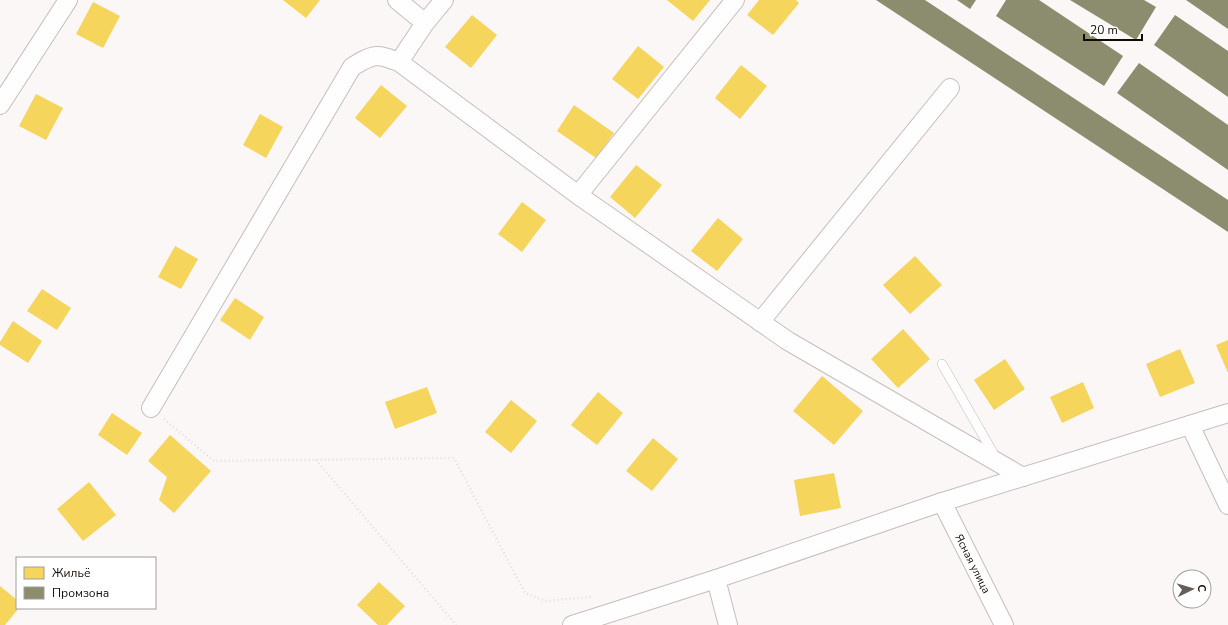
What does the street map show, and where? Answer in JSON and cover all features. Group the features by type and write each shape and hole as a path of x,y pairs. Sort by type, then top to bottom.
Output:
{"street":[{"path":"0,105 68,0"},
{"path":"397,0 425,23"},
{"path":"399,62 425,23 444,0"},
{"path":"578,195 735,0"},
{"path":"151,408 352,67 367,58 382,55 399,62 578,195 788,341 1023,477"},
{"path":"760,322 950,88"},
{"path":"572,625 716,579 942,502 1228,413"},
{"path":"1190,425 1228,505"},
{"name":"Ясная улица","path":"942,502 1004,625"},
{"path":"716,579 728,625"}],"lane":[{"path":"942,364 999,464"}],"path":[{"path":"151,408 214,461 454,458 525,593 546,601 590,597 609,613"},
{"path":"316,460 456,625"}],"building: Жильё":[{"path":"283,0 320,0 306,18"},
{"path":"667,0 710,0 693,21"},
{"path":"759,0 796,0 799,3 773,35 747,15"},
{"path":"93,2 120,16 103,48 76,34"},
{"path":"472,15 497,35 471,68 445,47"},
{"path":"638,46 664,67 638,99 612,79"},
{"path":"741,65 767,86 740,119 715,98"},
{"path":"381,85 407,106 380,138 355,118"},
{"path":"36,94 63,108 46,140 19,126"},
{"path":"574,105 614,133 596,158 557,131"},
{"path":"260,114 283,127 266,158 243,145"},
{"path":"636,165 662,185 635,218 610,197"},
{"path":"522,202 546,220 522,252 498,234"},
{"path":"718,218 743,239 717,271 691,251"},
{"path":"175,246 198,259 181,289 158,277"},
{"path":"915,256 942,285 910,314 883,285"},
{"path":"42,289 71,308 57,330 27,311"},
{"path":"235,298 264,317 250,340 220,320"},
{"path":"13,321 42,341 28,363 0,345 0,342"},
{"path":"903,329 930,359 898,388 871,359"},
{"path":"1228,340 1228,373 1216,345"},
{"path":"1180,349 1195,383 1160,397 1146,364"},
{"path":"1005,359 1025,389 994,410 974,380"},
{"path":"822,376 863,411 834,445 793,411"},
{"path":"1083,382 1094,408 1062,423 1050,397"},
{"path":"427,387 437,413 395,429 385,402"},
{"path":"598,392 623,413 597,445 571,425"},
{"path":"511,400 537,421 511,453 485,432"},
{"path":"112,413 142,433 127,455 98,435"},
{"path":"170,435 211,471 174,513 159,500 167,477 148,461"},
{"path":"653,438 678,459 652,491 626,471"},
{"path":"834,473 841,508 800,516 794,480"},
{"path":"89,482 116,515 83,541 57,509"},
{"path":"379,582 405,606 387,625 378,625 357,605"},
{"path":"0,586 16,599 16,609 18,609 5,625 0,625"}],"building: Промзона":[{"path":"876,0 925,0 1228,200 1228,232"},
{"path":"957,0 976,0 970,9"},
{"path":"1006,0 1039,0 1123,56 1104,86 996,16"},
{"path":"1070,0 1144,0 1156,7 1136,40"},
{"path":"1186,0 1228,0 1228,29"},
{"path":"1175,15 1228,51 1228,97 1154,45"},
{"path":"1139,63 1228,125 1228,170 1117,93"}]}
